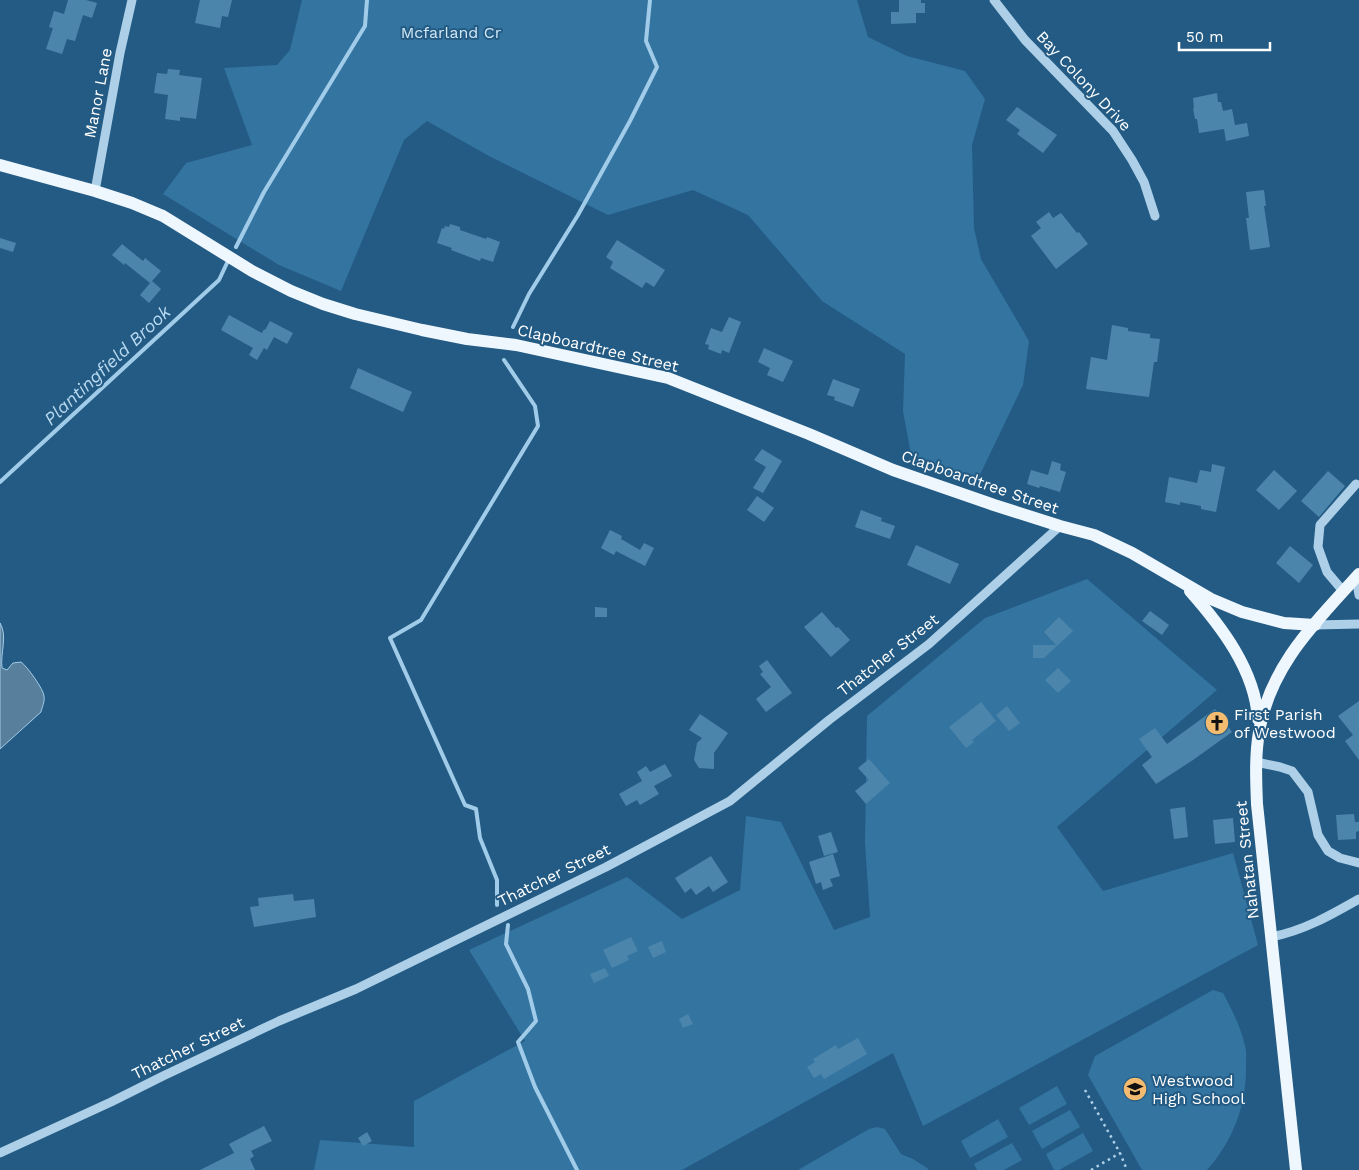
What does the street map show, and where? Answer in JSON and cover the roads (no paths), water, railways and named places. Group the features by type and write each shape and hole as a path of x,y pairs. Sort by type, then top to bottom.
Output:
{"main road":[{"name":"Clapboardtree Street","path":"0,165 132,202 164,216 252,271 291,291 323,304 355,314 422,330 467,339 516,345 668,378 809,434 893,470 1060,526 1094,535 1124,549 1211,599 1256,616 1284,623 1315,625"},
{"name":"Nahatan Street","path":"1296,1170 1257,804 1256,762 1259,731 1269,695 1283,666 1297,645 1325,611 1358,576"},
{"name":"Clapboardtree Street","path":"1184,584 1230,641 1254,691 1259,731"}],"street":[{"name":"Manor Lane","path":"95,191 120,53 132,0"},
{"name":"Bay Colony Drive","path":"994,0 1025,40 1113,130 1144,182 1155,216"},
{"path":"1343,591 1327,572 1318,547 1320,525 1356,484"},
{"name":"Thatcher Street","path":"0,1153 279,1021 356,989 606,867 730,801 829,720 929,644 1060,526"},
{"name":"Nahatan Street","path":"1358,576 1359,595"},
{"name":"Clapboardtree Street","path":"1315,625 1359,624"},
{"path":"1256,762 1292,771 1308,792 1318,835 1328,851 1340,858 1359,863"},
{"path":"1271,937 1300,929 1359,899"}],"waterway":[{"name":"Plantingfield Brook","path":"236,247 264,192 365,26 367,0"},
{"path":"513,327 529,294 578,215 630,121 657,67 646,41 650,0"},
{"name":"Plantingfield Brook","path":"0,482 219,280 227,263"},
{"path":"497,905 497,880 480,838 476,809 465,805 390,638 421,620 538,426 535,406 504,360"},
{"path":"508,925 506,944 528,989 536,1021 518,1042 535,1087 577,1170"}],"place":[{"name":"First Parish of Westwood","path":"1217,723"},
{"name":"Westwood High School","path":"1135,1089"}],"park label":[{"name":"Mcfarland Cr","path":"451,32"}]}
